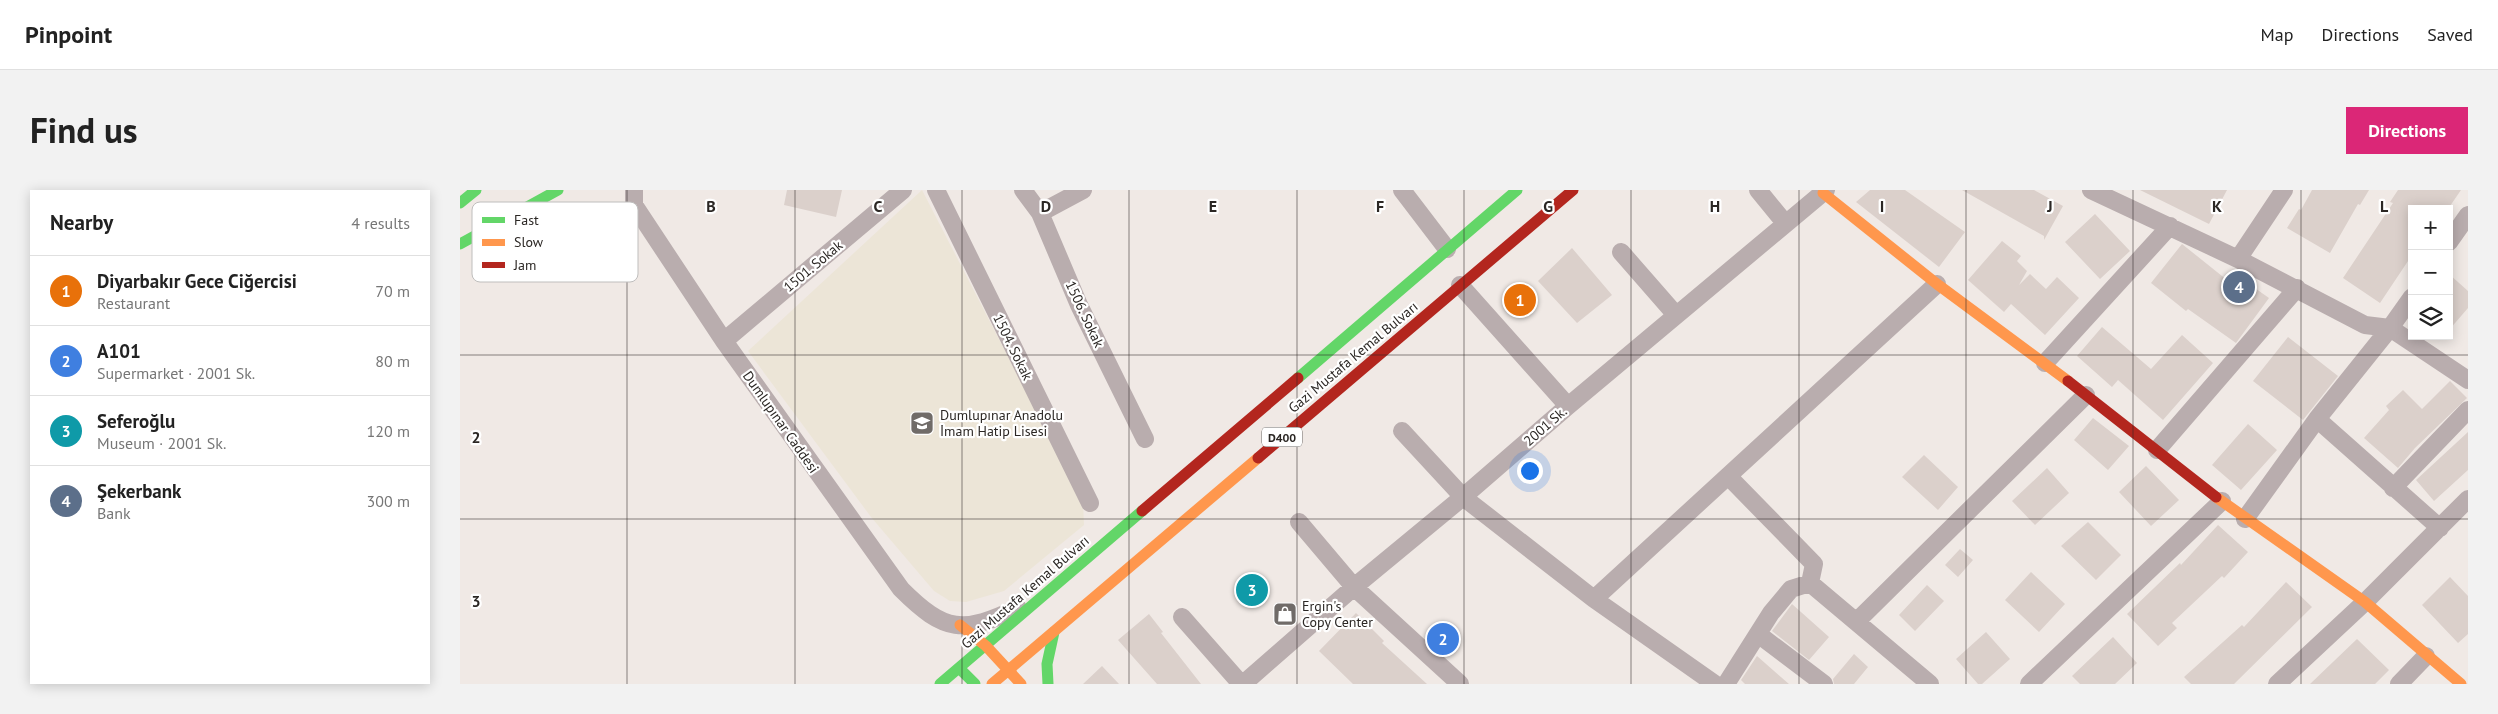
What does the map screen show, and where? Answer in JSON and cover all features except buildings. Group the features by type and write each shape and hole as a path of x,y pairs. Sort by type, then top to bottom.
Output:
{"main road":[{"path":"460,203 476,190"},
{"path":"536,202 558,190"},
{"name":"Gazi Mustafa Kemal Bulvarı","path":"940,684 1517,190"},
{"name":"Gazi Mustafa Kemal Bulvarı","path":"992,684 1573,190"},
{"path":"1824,191 1937,284 2045,363 2245,519 2365,602 2426,656 2462,684"},
{"path":"460,244 472,237"},
{"name":"Dumlupınar Caddesi","path":"960,625 986,646 1021,684"},
{"path":"1048,684 1047,664 1054,632"},
{"path":"959,668 975,684"}],"street":[{"name":"1501. Sokak","path":"724,341 903,190"},
{"name":"1504. Sokak","path":"936,190 1090,504"},
{"name":"1506. Sokak","path":"1023,190 1040,213 1079,305 1145,439"},
{"path":"1040,213 1083,190"},
{"path":"1402,190 1446,249"},
{"path":"1758,190 1785,223"},
{"path":"2091,190 2297,288 2365,325 2390,328 2467,376"},
{"path":"2238,259 2284,190"},
{"name":"2001 Sk.","path":"1244,683 1354,587 1824,191"},
{"name":"Dumlupınar Caddesi","path":"638,211 724,341 901,589 922,611 947,623 960,625 981,624 1044,596"},
{"path":"2453,236 2468,215"},
{"path":"2045,363 2170,226"},
{"path":"1621,252 1676,315"},
{"path":"1594,599 1937,284"},
{"path":"1460,285 1568,406"},
{"path":"2157,450 2297,288"},
{"path":"2245,519 2317,419 2390,328 2408,302"},
{"path":"1857,621 2086,395"},
{"path":"2393,488 2468,410"},
{"path":"2317,419 2440,528"},
{"path":"1402,431 1463,497 1594,599 1715,684"},
{"path":"1728,476 1814,564 1810,583"},
{"path":"2277,684 2365,602 2468,499"},
{"path":"2029,684 2222,501"},
{"path":"1299,522 1354,587 1460,684"},
{"path":"1810,583 1930,684"},
{"path":"1726,684 1758,634 1791,589 1810,583"},
{"path":"1182,617 1244,683"},
{"path":"1758,634 1824,684"},
{"path":"2399,684 2426,656"}],"shaded area":[{"name":"Dumlupınar Anadolu İmam Hatip Lisesi","path":"922,190 1083,502 1084,525 1004,591 966,602 950,601 934,591 871,517 748,351"}],"traffic: fast":[{"path":"460,203 476,190"},
{"path":"536,202 558,190"},
{"path":"1298,378 1517,190"},
{"path":"460,244 472,237"},
{"path":"940,684 1142,511"},
{"path":"1048,684 1047,664 1054,632"},
{"path":"959,668 975,684"}],"traffic: slow":[{"path":"1823,193 1937,284 2068,381"},
{"path":"992,684 1258,458"},
{"path":"2216,497 2365,602 2461,684"},
{"path":"960,625 986,646 1021,684"}],"traffic: jam":[{"path":"1258,458 1573,190"},
{"path":"1142,511 1298,378"},
{"path":"2068,381 2216,497"}],"place":[{"name":"Şekerbank","path":"2239,287"},
{"name":"Diyarbakır Gece Ciğercisi","path":"1520,300"},
{"name":"Dumlupınar Anadolu İmam Hatip Lisesi","path":"922,423"},
{"name":"Seferoğlu","path":"1252,590"},
{"name":"Ergin's Copy Center","path":"1285,614"},
{"name":"A101","path":"1443,639"}]}
